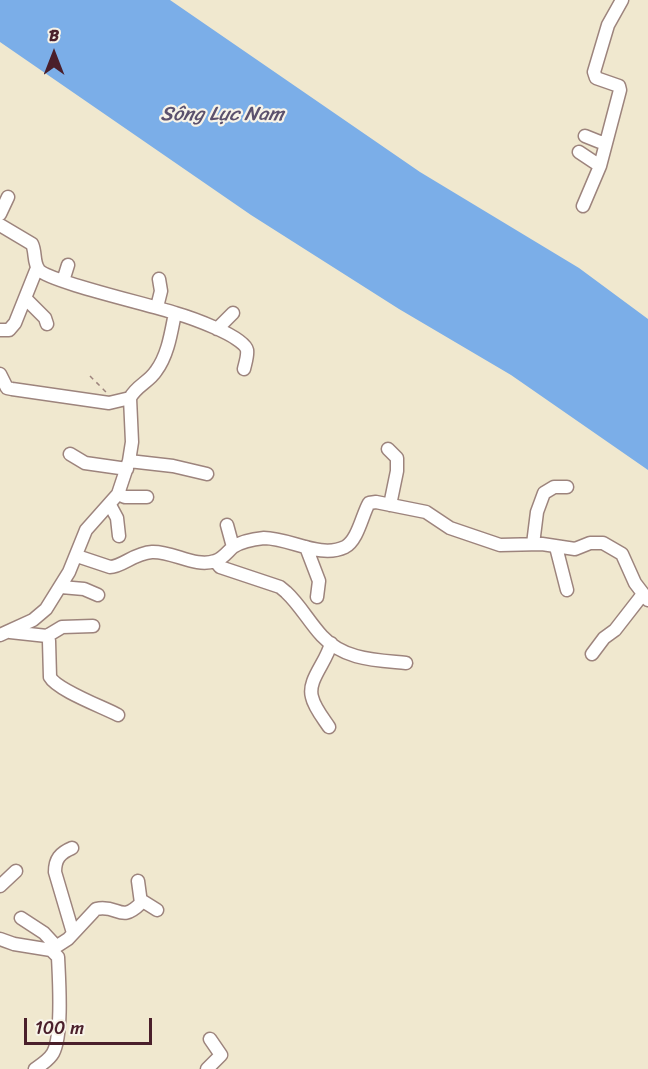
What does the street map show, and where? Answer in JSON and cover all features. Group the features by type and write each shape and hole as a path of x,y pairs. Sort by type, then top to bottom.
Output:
{"street":[{"path":"583,206 600,166 620,86 596,78 594,72 608,25 622,0"},
{"path":"585,136 605,144"},
{"path":"579,152 600,166"},
{"path":"0,214 8,197"},
{"path":"0,225 32,244 37,268 11,328 5,331 0,330"},
{"path":"63,280 68,265"},
{"path":"37,268 41,272 63,280 190,317 218,329 245,346 247,351 244,369"},
{"path":"157,307 161,291 159,279"},
{"path":"25,298 45,318 47,324"},
{"path":"4,633 33,620 46,609 61,587 77,556 86,530 118,494 128,465 132,442 130,398 139,386 157,371 165,355 175,313"},
{"path":"218,329 233,313"},
{"path":"0,374 7,388 12,389 93,401 113,402 130,398"},
{"path":"388,449 397,458 397,471 390,505"},
{"path":"70,454 85,463 173,466 207,474"},
{"path":"533,544 537,512 544,493 554,488 567,487"},
{"path":"118,494 125,497 147,497"},
{"path":"77,556 110,567 149,552 159,552 193,561 215,561 233,547 264,538 327,550 346,546 352,541 369,503 376,502 426,512 450,528 500,545 533,544 575,549 590,543 603,543 622,554 645,592 615,630 604,638 592,654"},
{"path":"110,505 117,518 119,536"},
{"path":"227,525 233,547"},
{"path":"306,547 319,581 316,597"},
{"path":"556,547 567,590"},
{"path":"215,561 220,567 280,587 323,638 350,655 367,660 406,663"},
{"path":"61,587 84,590 98,595"},
{"path":"4,633 47,636 62,627 93,626"},
{"path":"47,636 50,677 53,681 64,690 118,715"},
{"path":"329,727 312,699 311,690 313,680 329,655 331,643"},
{"path":"72,848 59,855 55,864 55,872 73,933"},
{"path":"0,886 16,872"},
{"path":"0,939 14,944 53,948 73,933 96,909 108,907 127,914 139,906 141,900 138,881"},
{"path":"141,900 157,910"},
{"path":"21,918 44,933 58,957 60,1011 56,1044 52,1054 35,1069"},
{"path":"207,1069 221,1055 210,1039"}],"path":[{"path":"90,376 113,402"}],"water":[{"name":"Sông Lục Nam","path":"0,0 170,0 420,172 579,268 648,319 648,470 511,375 399,309 251,215 0,42"}]}
